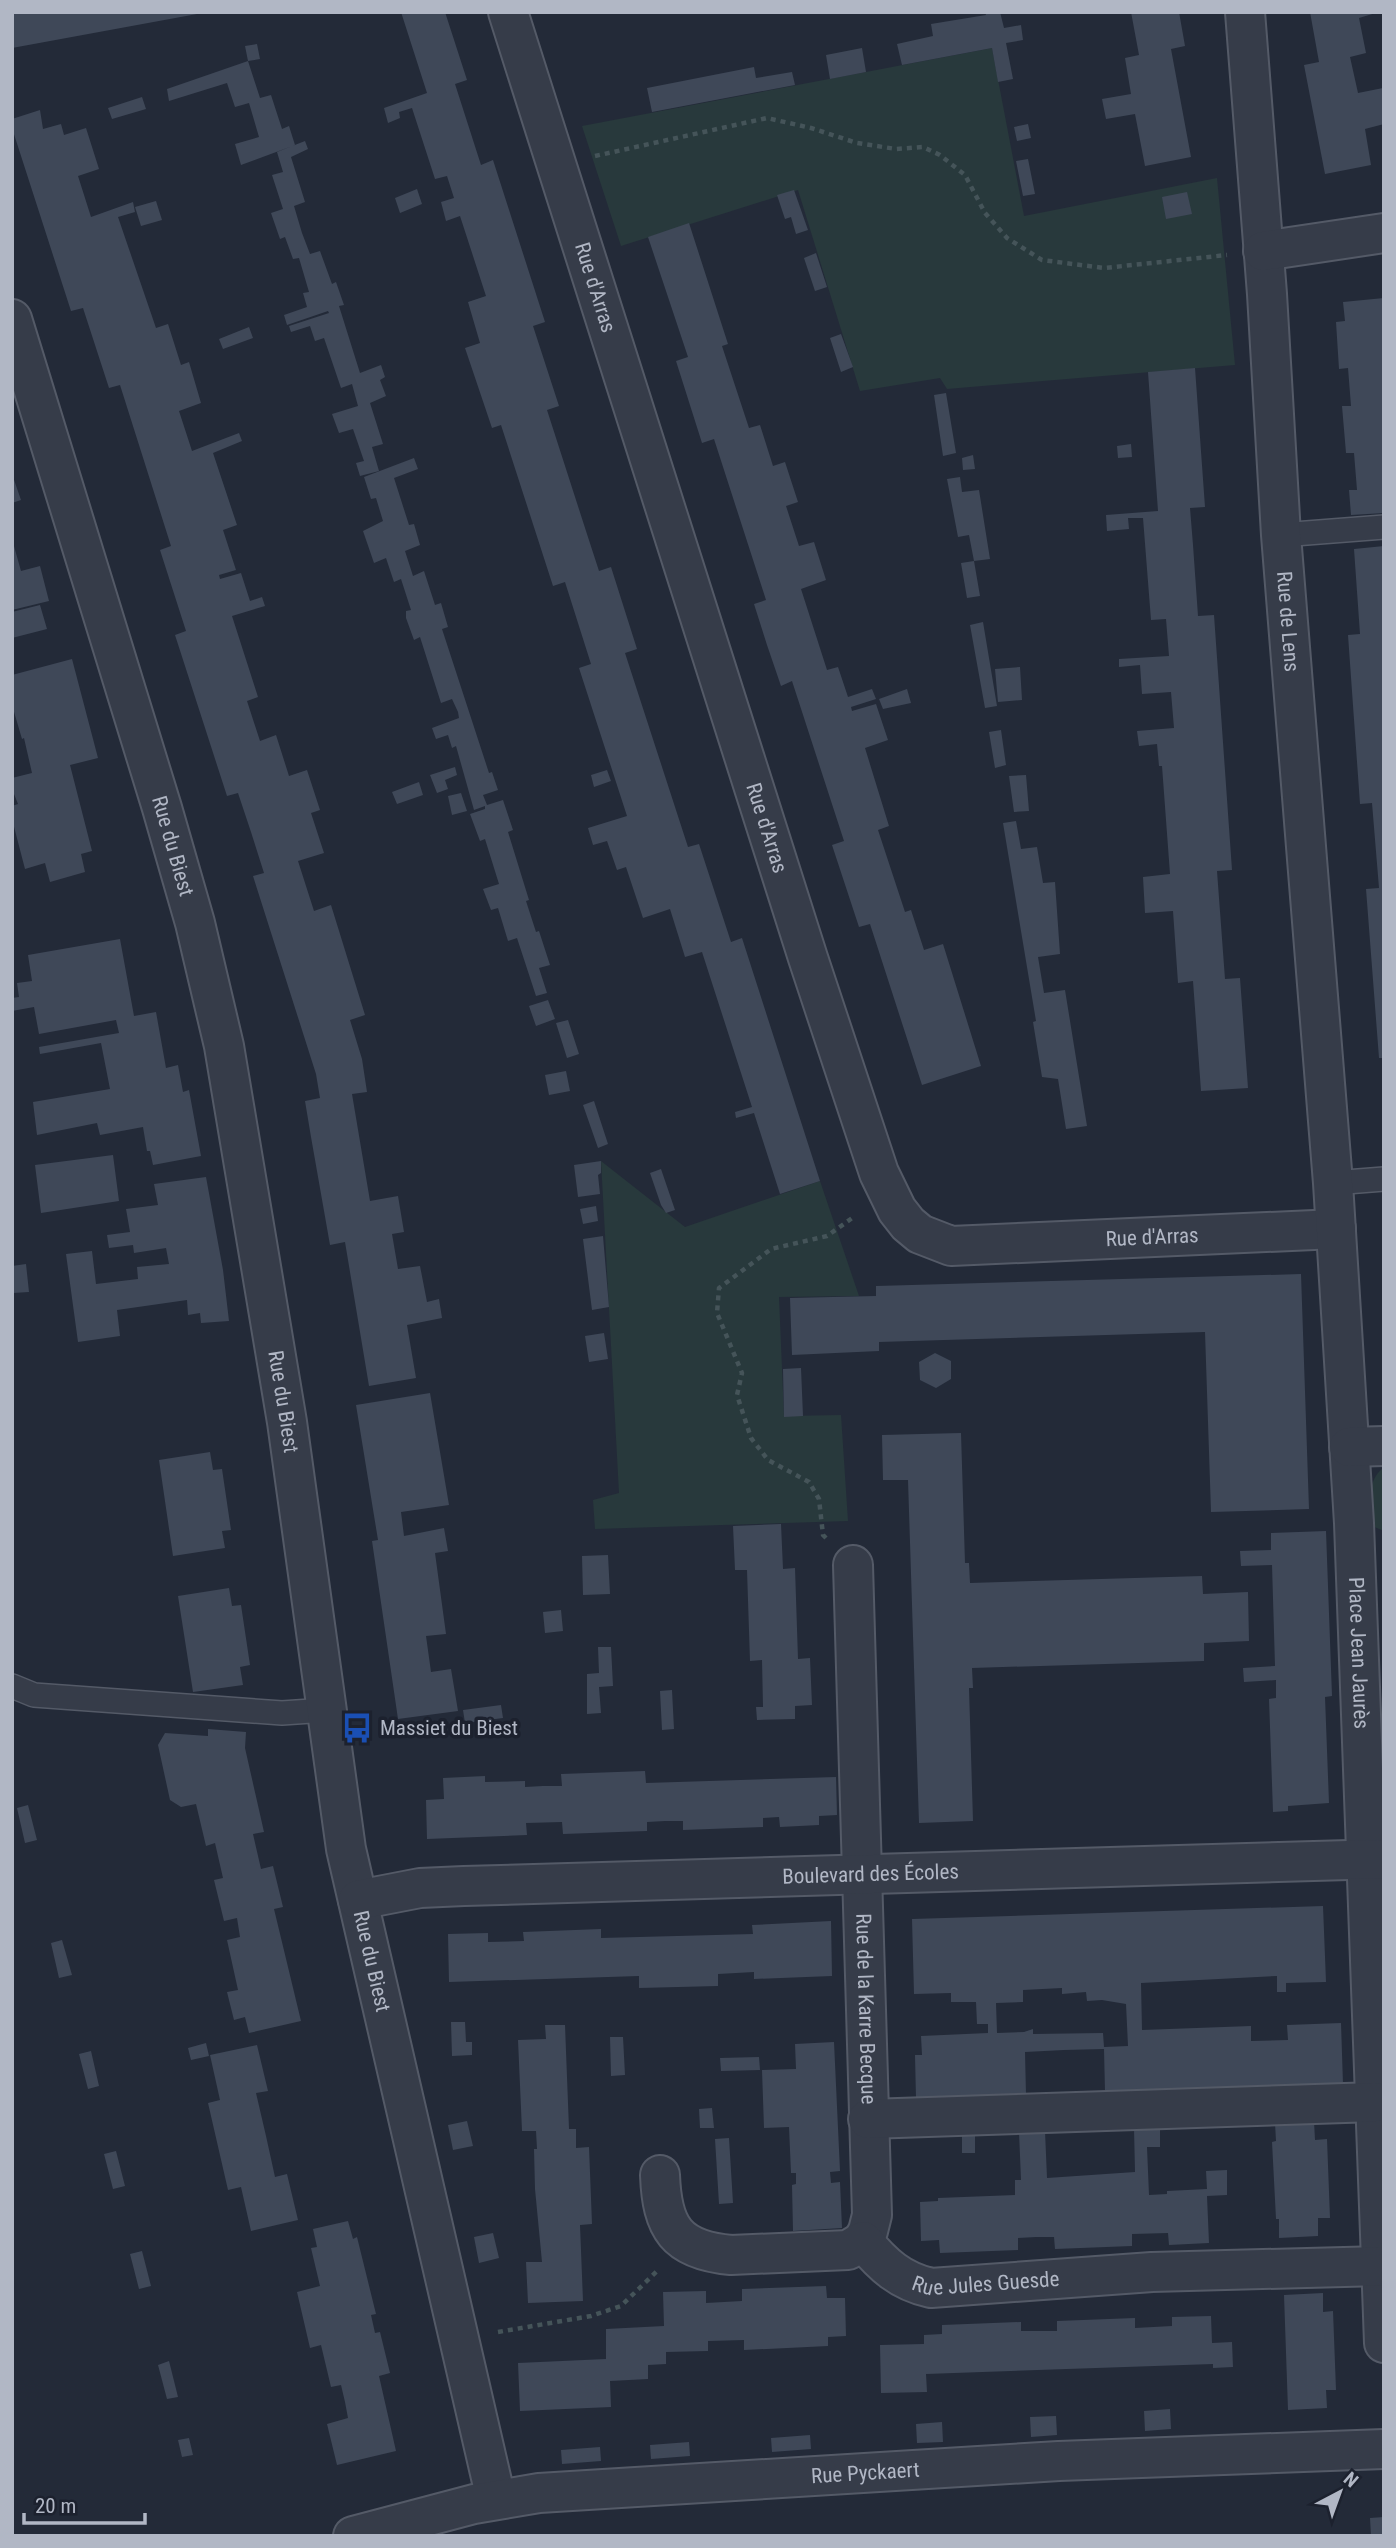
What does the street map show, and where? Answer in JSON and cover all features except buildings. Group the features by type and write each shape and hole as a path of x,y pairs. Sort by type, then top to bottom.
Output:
{"street":[{"name":"Rue d'Arras","path":"508,12 808,958 871,1152 887,1193 897,1210 920,1234 951,1246 1336,1229"},
{"name":"Rue de Lens","path":"1245,12 1281,535 1336,1229"},
{"path":"1263,251 1384,233"},
{"name":"Rue du Biest","path":"12,319 184,881 224,1045 275,1342 341,1818 496,2499"},
{"name":"Place Jean Jaurès","path":"1336,1229 1366,1447 1354,1523 1376,1859 1376,2102 1384,2343"},
{"name":"Rue de la Karre Becque","path":"853,1565 872,2215 863,2241"},
{"name":"Boulevard des Écoles","path":"359,1900 428,1888 1376,1859"},
{"path":"868,2119 1376,2102"},
{"path":"660,2175 663,2208 668,2223 677,2237 697,2248 731,2255 848,2250 863,2241"},
{"name":"Rue Jules Guesde","path":"863,2241 880,2261 901,2278 931,2288 1129,2273 1381,2266"},
{"name":"Rue Pyckaert","path":"353,2536 496,2499 566,2490 1059,2461 1384,2449"}],"lane":[{"path":"1281,535 1384,527"},
{"path":"1333,1182 1384,1179"},
{"path":"12,1686 34,1695 282,1713 326,1710"}],"path":[{"path":"556,165 767,118 811,128 857,143 896,149 923,147 940,155 965,175 985,213 1007,238 1042,260 1104,268 1263,251"},
{"path":"853,1565 822,1535 819,1499 809,1482 768,1461 751,1438 737,1395 742,1373 717,1313 719,1288 771,1249 827,1236 887,1193"},
{"path":"460,2339 591,2316 621,2306 663,2265 677,2237"}],"shaded area":[{"path":"992,48 1024,216 1217,178 1235,365 947,389 940,378 860,391 798,190 621,246 582,126"},
{"path":"601,1161 685,1227 820,1181 859,1296 779,1297 784,1416 841,1415 848,1521 595,1529 593,1500 619,1493"},
{"path":"1384,1467 1384,1531 1372,1526 1370,1502 1374,1480"}],"place":[{"name":"Massiet du Biest","path":"357,1728"}]}
